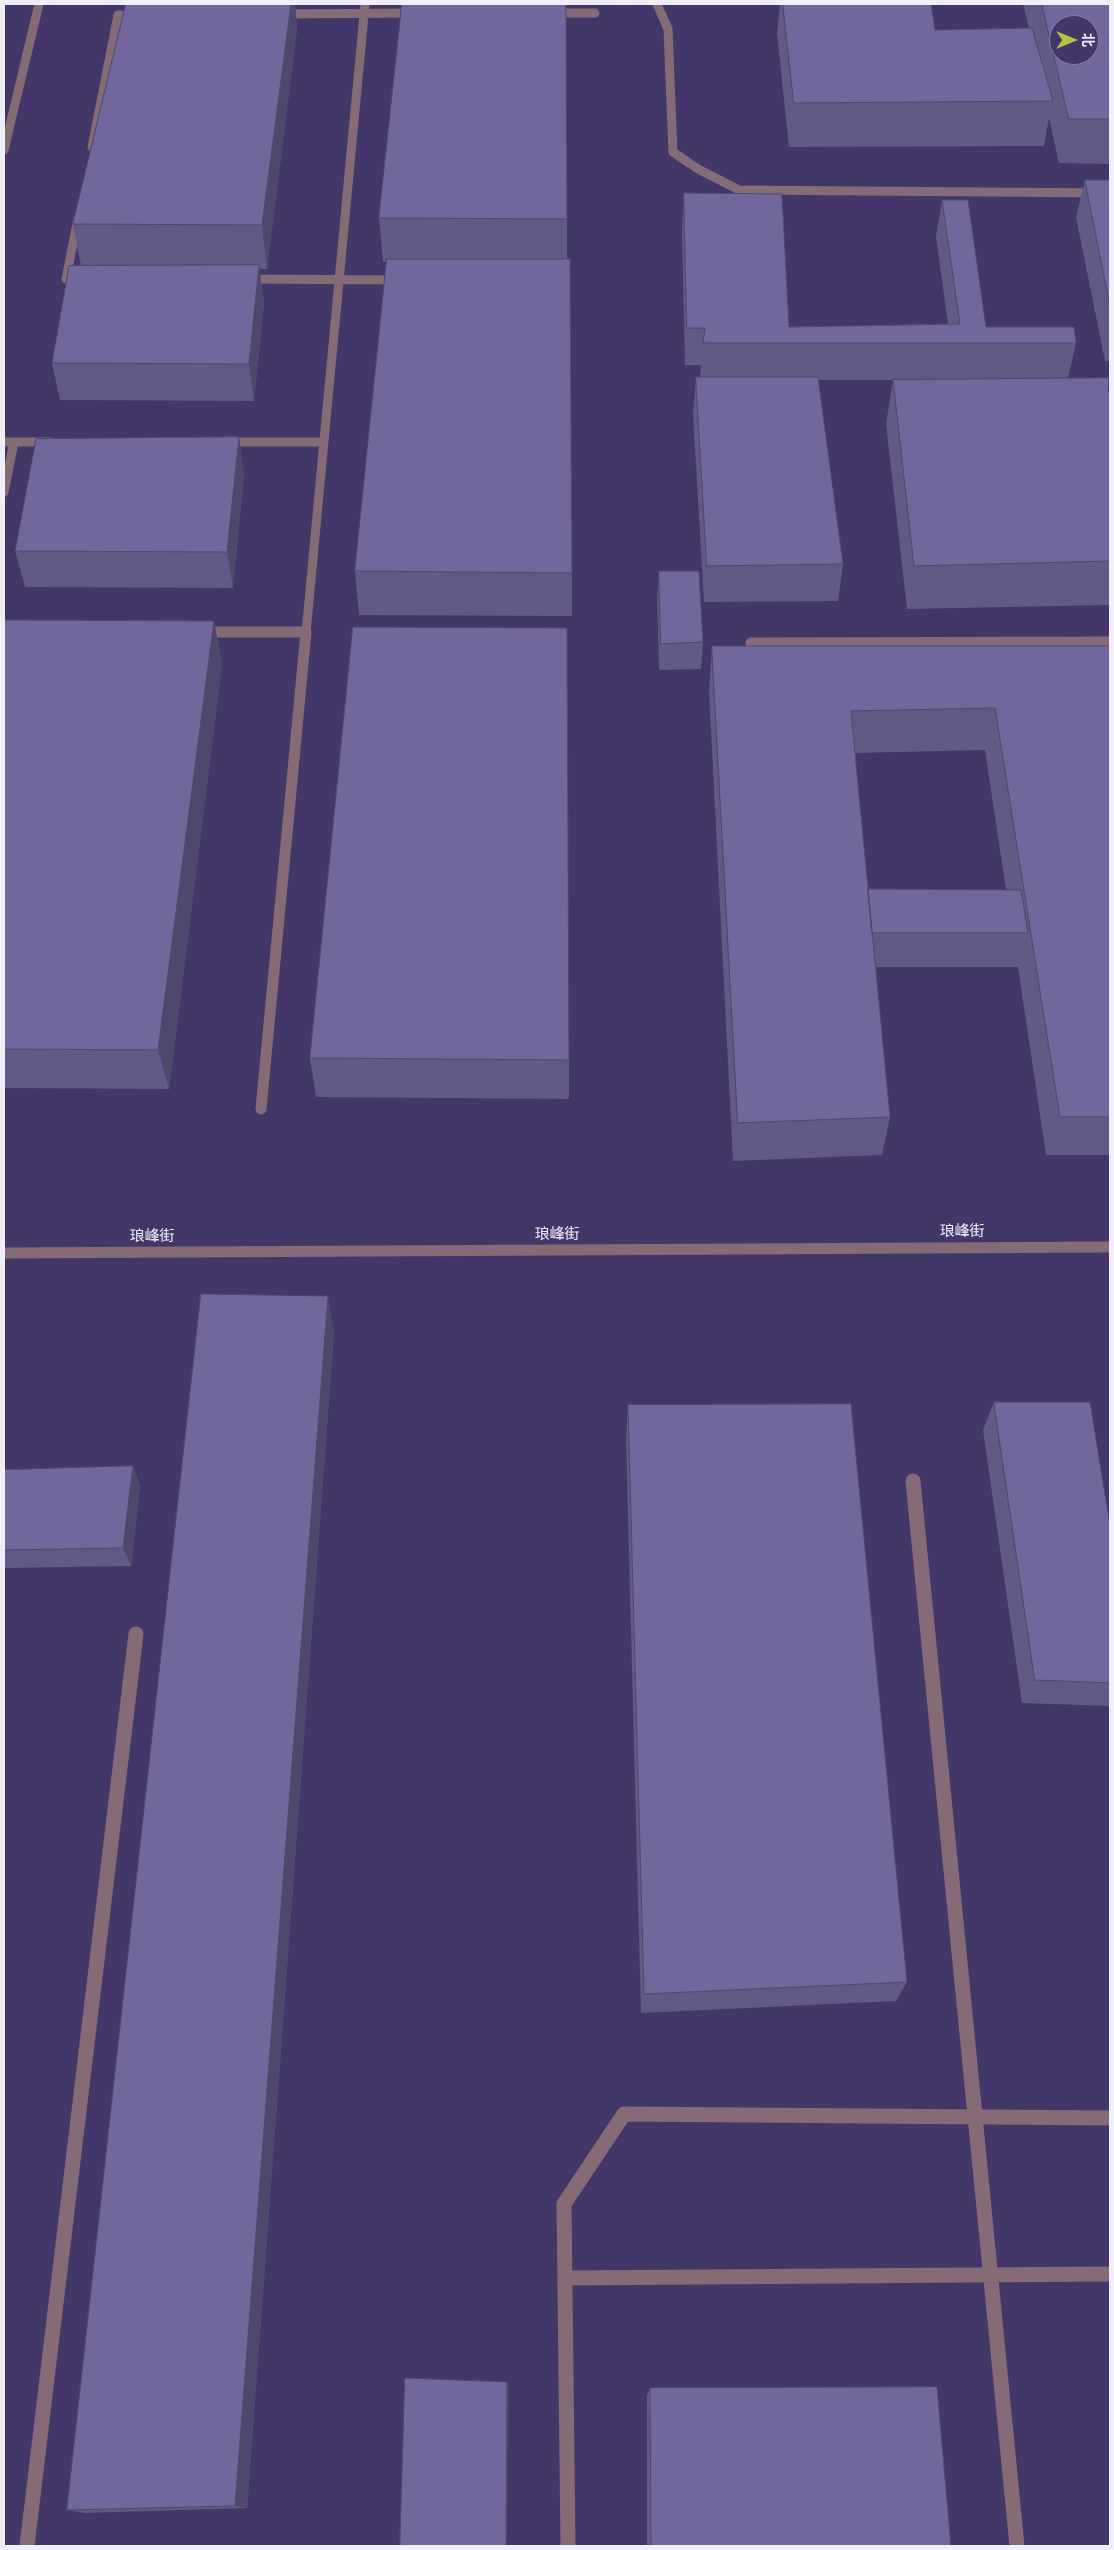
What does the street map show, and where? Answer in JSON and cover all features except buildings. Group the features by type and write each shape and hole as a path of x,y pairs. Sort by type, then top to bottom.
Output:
{"street":[{"path":"4,150 39,4"},
{"path":"656,4 668,29 673,152 698,169 739,190 1028,194 1110,193"},
{"path":"275,14 364,9 431,13"},
{"path":"261,1109 364,9"},
{"path":"537,13 595,13"},
{"path":"91,152 118,15 147,15"},
{"path":"80,211 66,280 95,280"},
{"path":"232,279 407,280"},
{"path":"4,492 9,442 64,442"},
{"path":"214,442 324,442"},
{"path":"189,632 306,632"},
{"path":"751,643 1110,642"},
{"name":"琅峰街","path":"4,1253 1110,1247"},
{"path":"913,1481 1017,2546"},
{"path":"27,2546 136,1634"},
{"path":"568,2546 564,2204 624,2114 1110,2118"},
{"path":"566,2278 1110,2274"}]}
